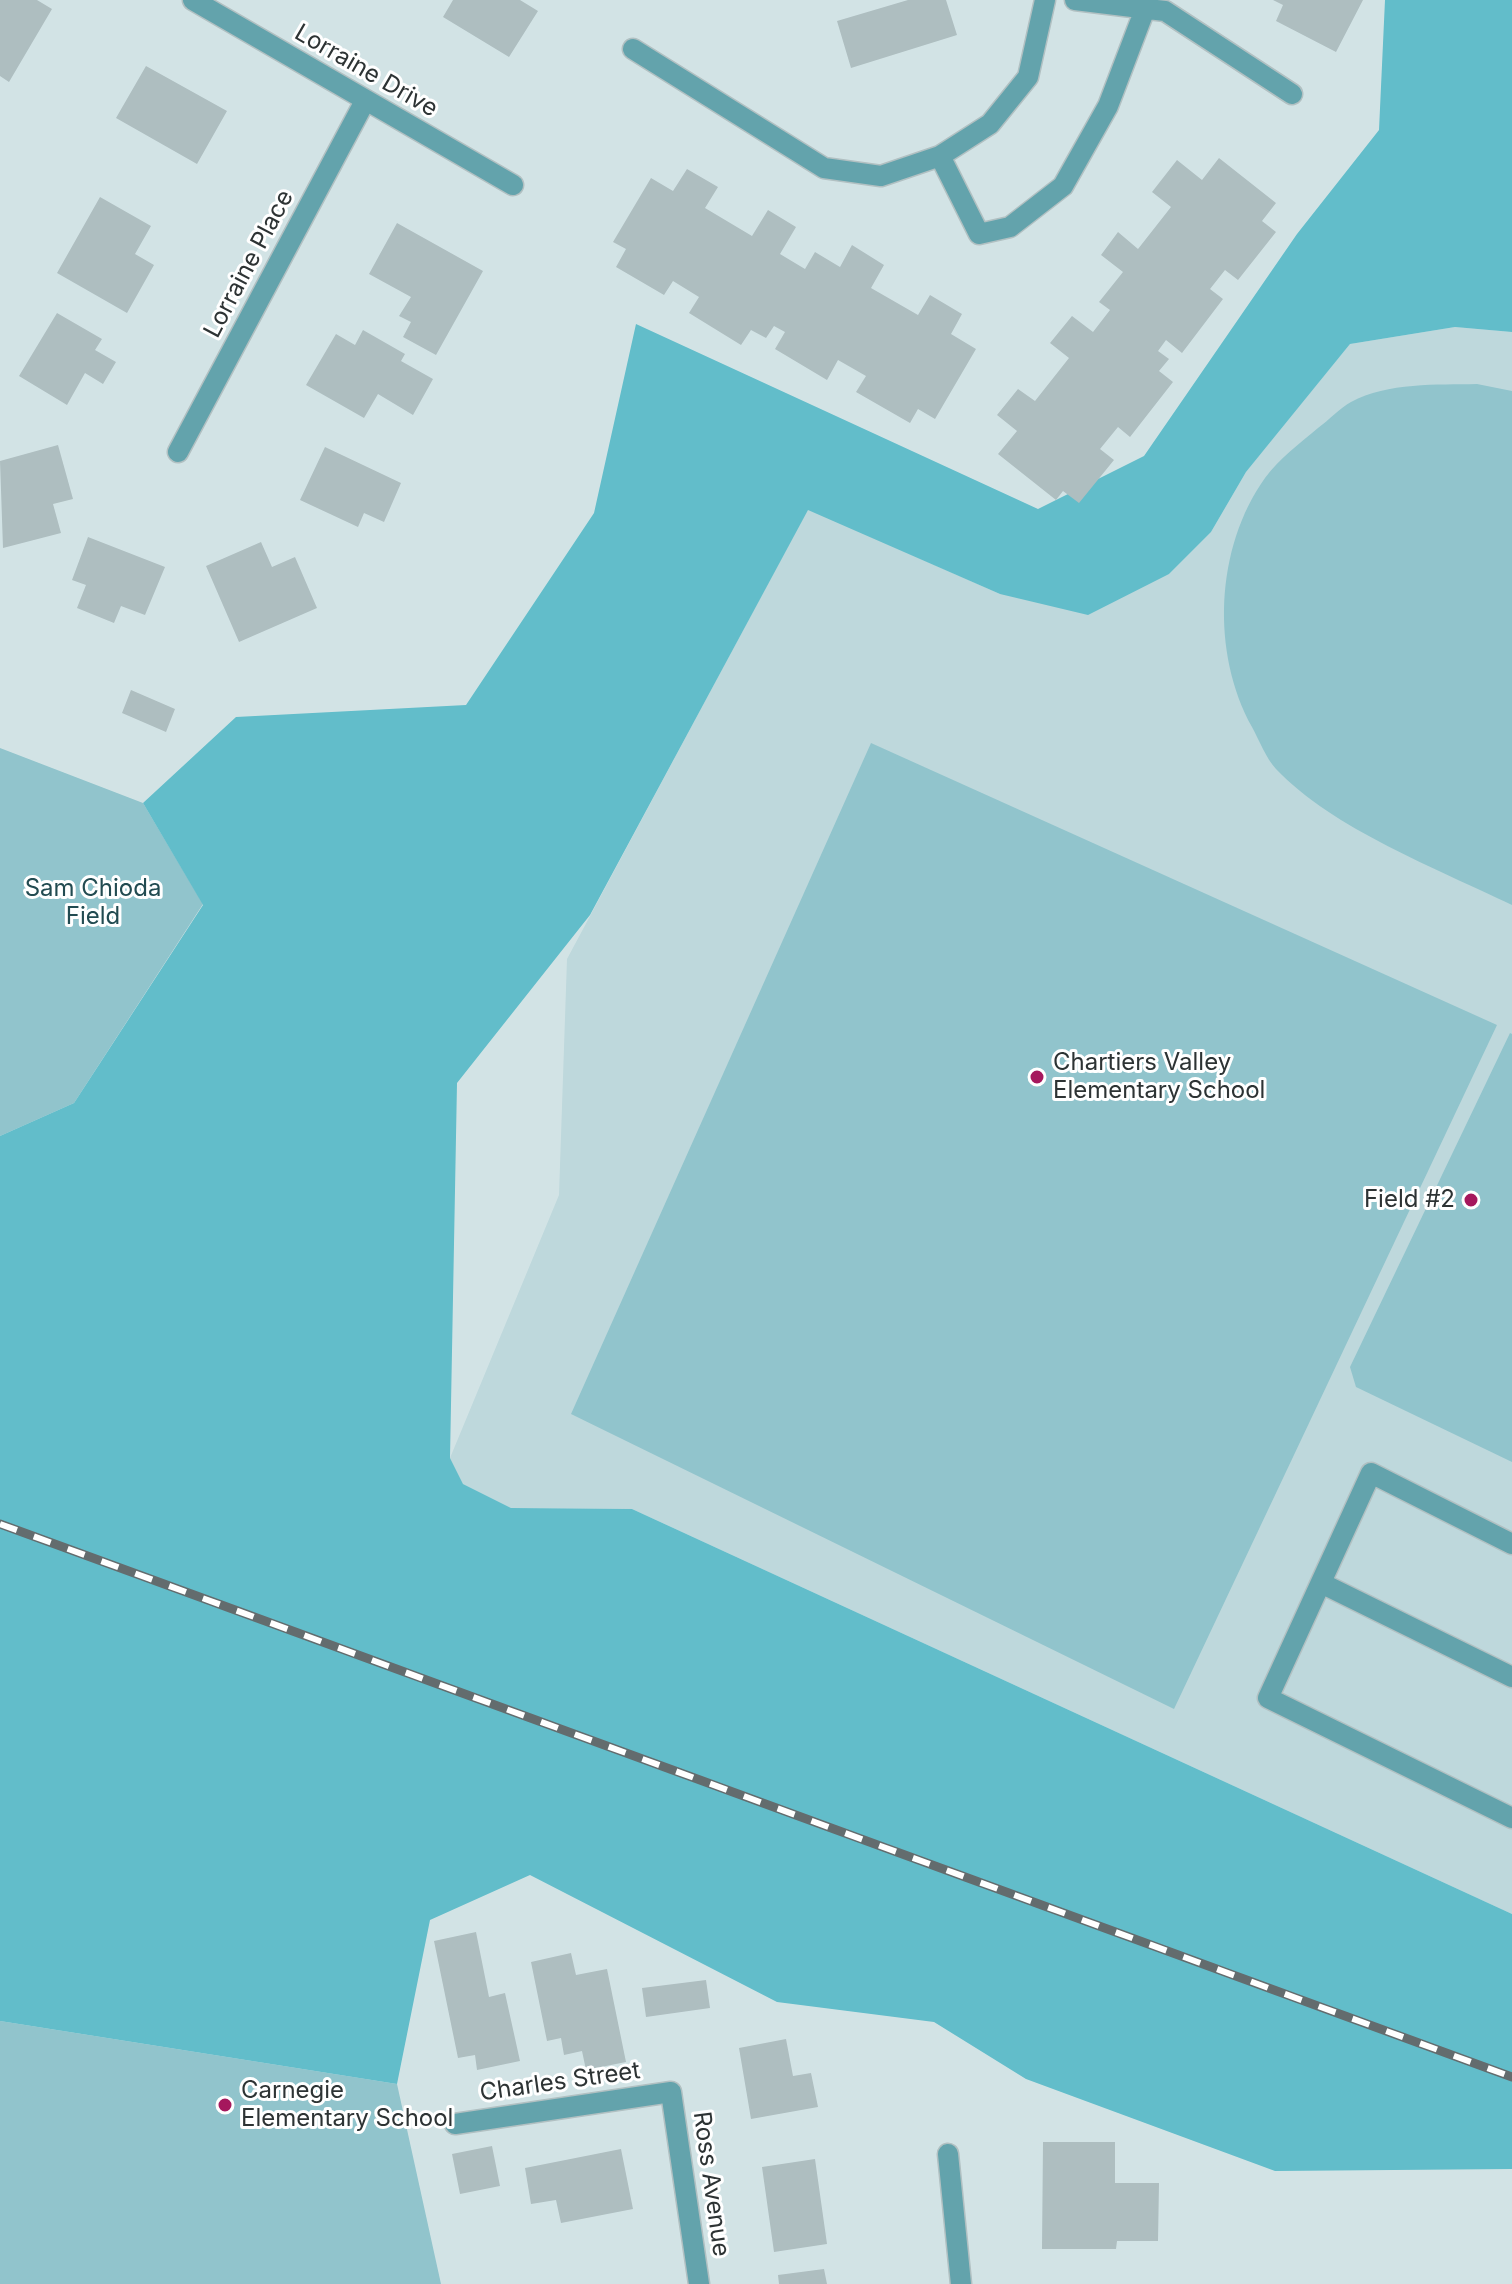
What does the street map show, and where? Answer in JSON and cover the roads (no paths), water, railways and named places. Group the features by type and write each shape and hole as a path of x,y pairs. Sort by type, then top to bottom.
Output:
{"street":[{"name":"Lorraine Drive","path":"193,0 513,185"},
{"path":"633,49 824,168 881,176 940,156 990,124 1028,77 1045,0"},
{"path":"1075,0 1165,11 1292,94"},
{"path":"940,156 979,234 1010,227 1063,186 1108,106 1145,9"},
{"name":"Lorraine Place","path":"178,452 365,101"},
{"path":"1512,1544 1371,1473 1268,1698 1512,1818"},
{"path":"1321,1583 1512,1677"},
{"name":"Charles Street","path":"455,2124 671,2092"},
{"name":"Ross Avenue","path":"671,2092 699,2284"},
{"path":"948,2154 961,2284"}],"railway":[{"path":"0,1524 1512,2077"}],"place":[{"name":"Chartiers Valley Elementary School","path":"1037,1077"},
{"name":"Field #2","path":"1471,1200"},
{"name":"Carnegie Elementary School","path":"225,2105"}],"park label":[{"name":"Sam Chioda Field","path":"93,903"}]}
